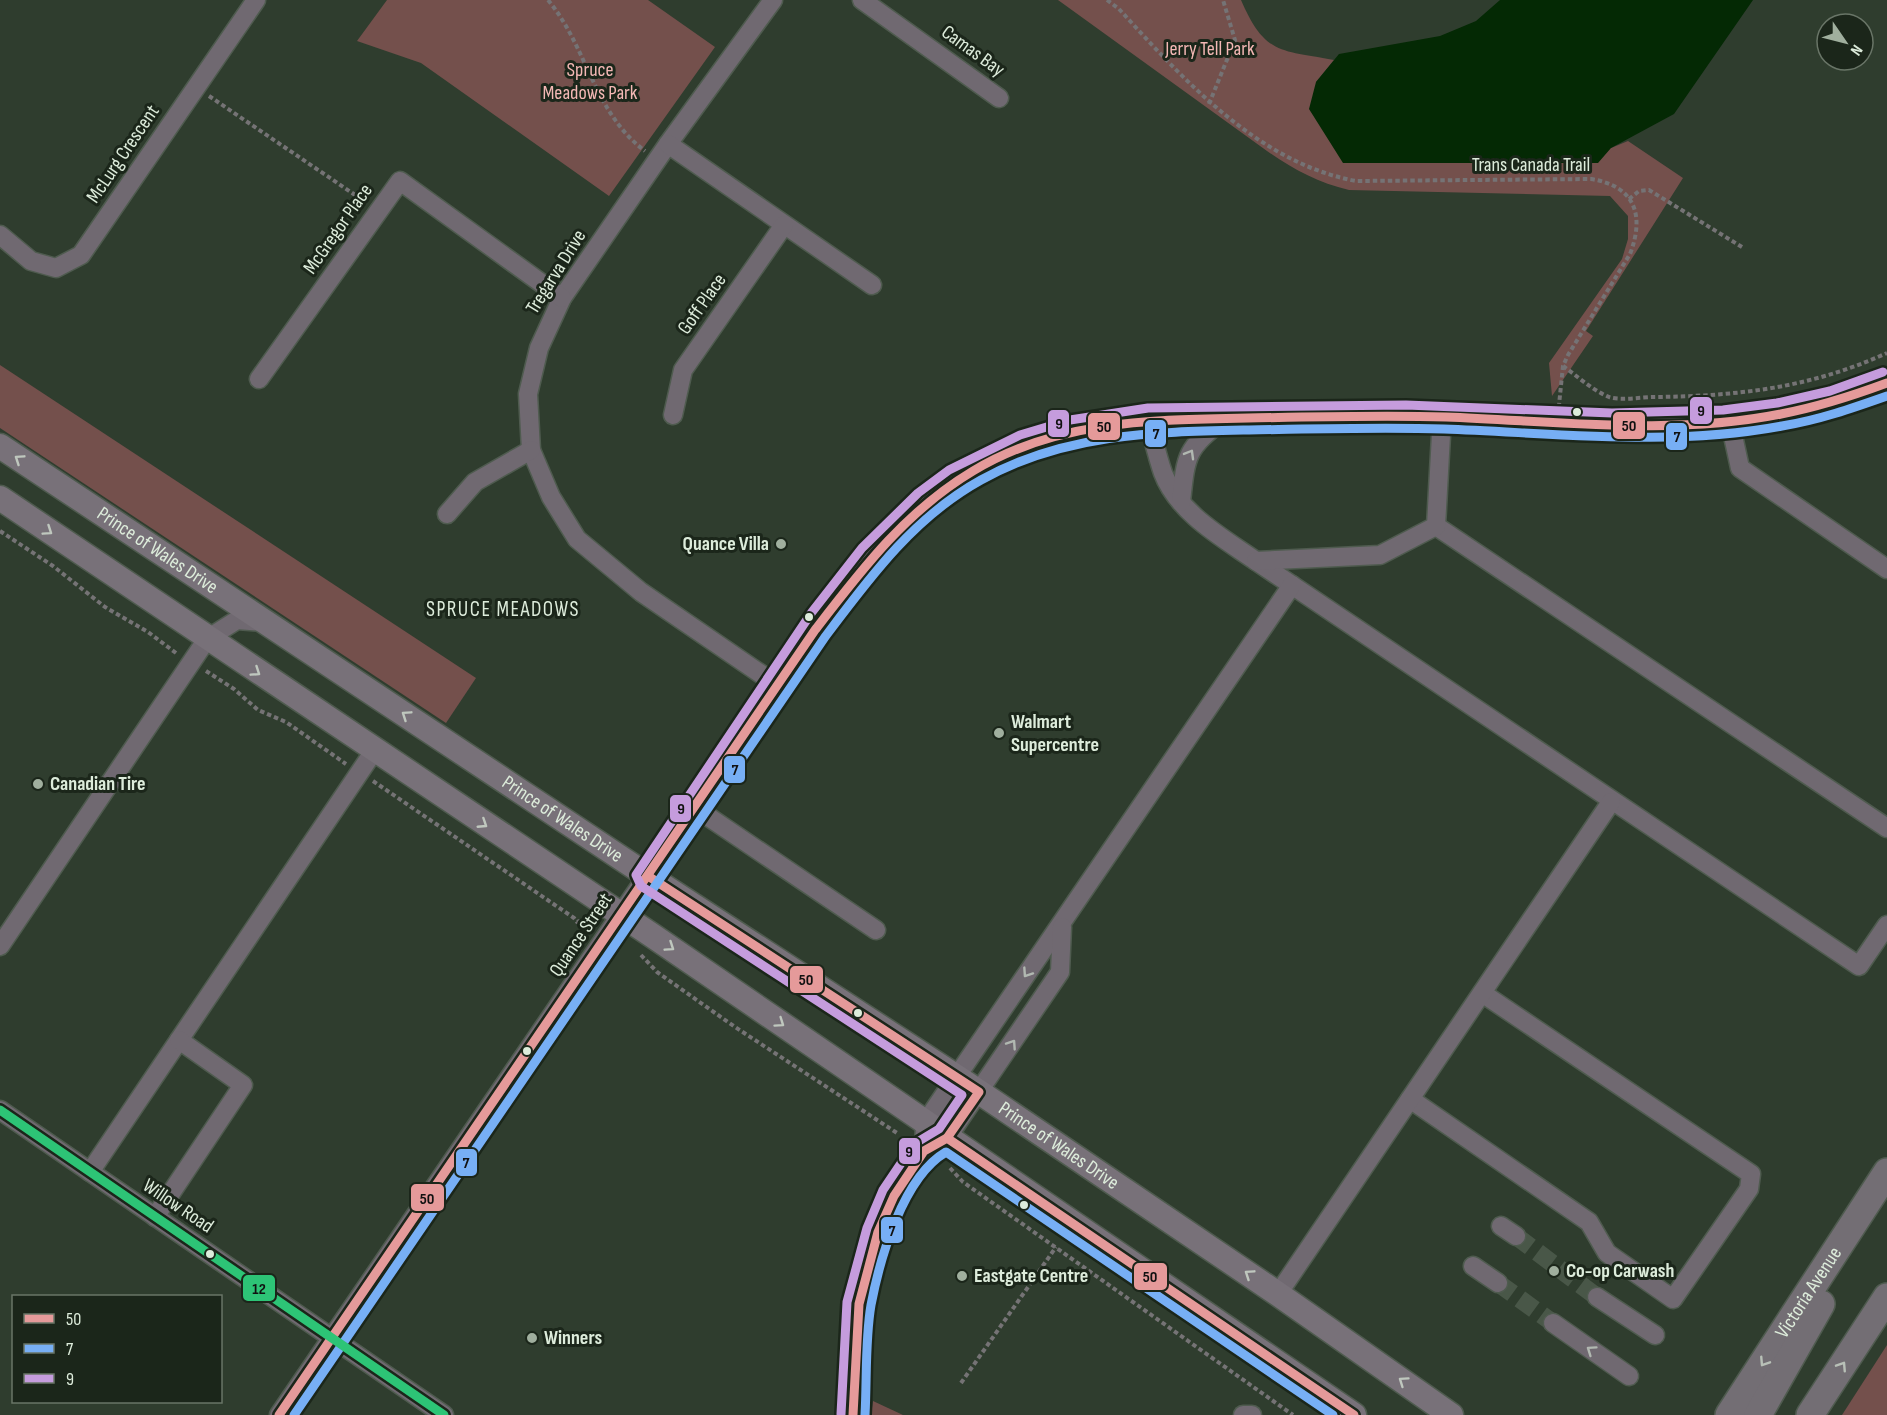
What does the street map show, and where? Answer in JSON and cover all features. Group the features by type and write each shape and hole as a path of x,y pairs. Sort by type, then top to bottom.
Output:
{"highway":[{"name":"Victoria Avenue","path":"1729,1415 1887,1172"},
{"path":"1758,1415 1887,1188"},
{"path":"1810,1415 1887,1297"}],"main road":[{"name":"Prince of Wales Drive","path":"0,446 648,876 957,1077 1278,1294 1451,1415"},
{"path":"0,498 374,751 622,914 1354,1415"}],"street":[{"name":"McLurg Crescent","path":"0,235 31,261 56,268 81,255 256,0"},
{"name":"Tregarva Drive","path":"773,0 668,144 562,298 539,348 528,394 531,450 551,497 578,539 641,592 777,685"},
{"name":"Camas Bay","path":"862,0 999,98"},
{"path":"668,144 872,285"},
{"name":"McGregor Place","path":"259,379 400,181 562,298"},
{"name":"Goff Place","path":"673,415 683,370 784,225"},
{"name":"Quance Street","path":"279,1415 777,685 851,583 888,537 954,481 990,460 1032,442 1111,423 1148,420 1442,417 1555,423 1672,425 1730,422 1820,407 1887,383"},
{"path":"1436,526 1442,417"},
{"path":"1181,502 1185,461 1199,439 1224,419"},
{"path":"1148,420 1164,475 1181,502 1195,516 1256,561 1611,802 1859,966 1887,925"},
{"path":"1730,422 1740,468 1887,569"},
{"path":"447,514 475,482 531,450"},
{"path":"1256,561 1380,555 1436,526"},
{"path":"1436,526 1887,828"},
{"path":"924,1151 926,1124 1036,960 1062,927 1292,585"},
{"path":"0,946 207,639 237,620 267,622"},
{"path":"90,1173 374,751"},
{"path":"1278,1294 1611,802"},
{"path":"694,807 876,930"},
{"path":"853,1415 859,1304 878,1232 894,1196 924,1151 947,1138 1060,972 1062,927"},
{"path":"1410,1099 1589,1221 1607,1253 1673,1299 1749,1189 1752,1174 1482,993"},
{"path":"155,1217 243,1085 179,1040"},
{"name":"Willow Road","path":"0,1110 444,1415"},
{"path":"1473,1266 1498,1283"},
{"path":"1597,1297 1655,1335"},
{"path":"1553,1323 1629,1376"},
{"path":"1243,1415 1252,1415"}],"path":[{"path":"548,0 572,32 594,84 621,131 657,160"},
{"name":"Trans Canada Trail","path":"1107,0 1119,9 1209,104 1297,163 1327,175 1356,181 1591,179 1618,188 1629,199"},
{"path":"1209,104 1235,40 1223,0"},
{"path":"196,87 379,211"},
{"path":"1555,423 1561,400 1563,366 1576,338 1630,254 1636,239 1636,211 1629,199 1639,191 1648,190 1742,247"},
{"path":"1563,366 1611,398 1671,397 1758,392 1804,384 1849,371 1887,353"},
{"path":"0,531 53,566 105,607 130,620 166,648 234,689 258,710 285,722 577,922 579,921"},
{"path":"641,955 657,972 735,1027 897,1133"},
{"path":"950,1168 963,1182 1293,1415"},
{"path":"961,1383 1056,1247"}],"green space":[{"name":"Spruce Meadows Park","path":"387,0 648,0 715,47 609,196 421,63 357,41"},
{"name":"Jerry Tell Park","path":"1058,0 1241,0 1258,31 1276,47 1334,60 1316,82 1611,148 1628,141 1683,178 1586,331 1593,336 1552,396 1549,363 1622,259 1628,239 1628,216 1610,196 1349,190 1327,183 1296,169 1267,151"},
{"path":"0,365 476,678 446,723 0,428"},
{"path":"1887,1345 1887,1415 1842,1415"},
{"path":"873,1401 903,1415 871,1415"}],"shaded area":[{"path":"1500,0 1753,0 1674,114 1611,148 1598,163 1343,163 1309,109 1316,82 1339,54 1440,36 1476,21"}],"tunnel":[{"path":"1516,1236 1597,1297"},
{"path":"1498,1283 1553,1323"}],"transit line":[{"name":"9","path":"841,1414 847,1302 867,1228 883,1190 914,1144 939,1129 962,1095 641,886 636,875 812,612 862,548 918,493 949,470 1020,435 1070,420 1148,408 1406,405 1612,413 1723,410 1777,403 1830,391 1883,372"},
{"name":"50","path":"279,1415 815,630 886,543 927,504 973,471 1005,454 1038,441 1072,432 1141,422 1396,416 1614,425 1698,424 1740,421 1795,411 1835,401 1887,383"},
{"name":"7","path":"294,1415 825,637 895,550 914,530 957,495 1013,464 1045,453 1078,444 1145,434 1395,428 1613,437 1698,436 1796,423 1887,396"},
{"name":"50","path":"648,876 979,1092 947,1138 924,1151 894,1196 878,1232 859,1304 853,1415"},
{"name":"12","path":"0,1110 444,1415"},
{"name":"50","path":"947,1138 1354,1415"},
{"name":"7","path":"865,1415 869,1318 880,1265 896,1220 917,1180 946,1152 1333,1415"}],"place":[{"name":"Quance Villa","path":"781,544"},
{"name":"Walmart Supercentre","path":"999,733"},
{"name":"Canadian Tire","path":"38,784"},
{"name":"Co-op Carwash","path":"1554,1271"},
{"name":"Eastgate Centre","path":"962,1276"},
{"name":"Winners","path":"532,1338"}],"district":[{"name":"SPRUCE MEADOWS","path":"503,609"}]}
